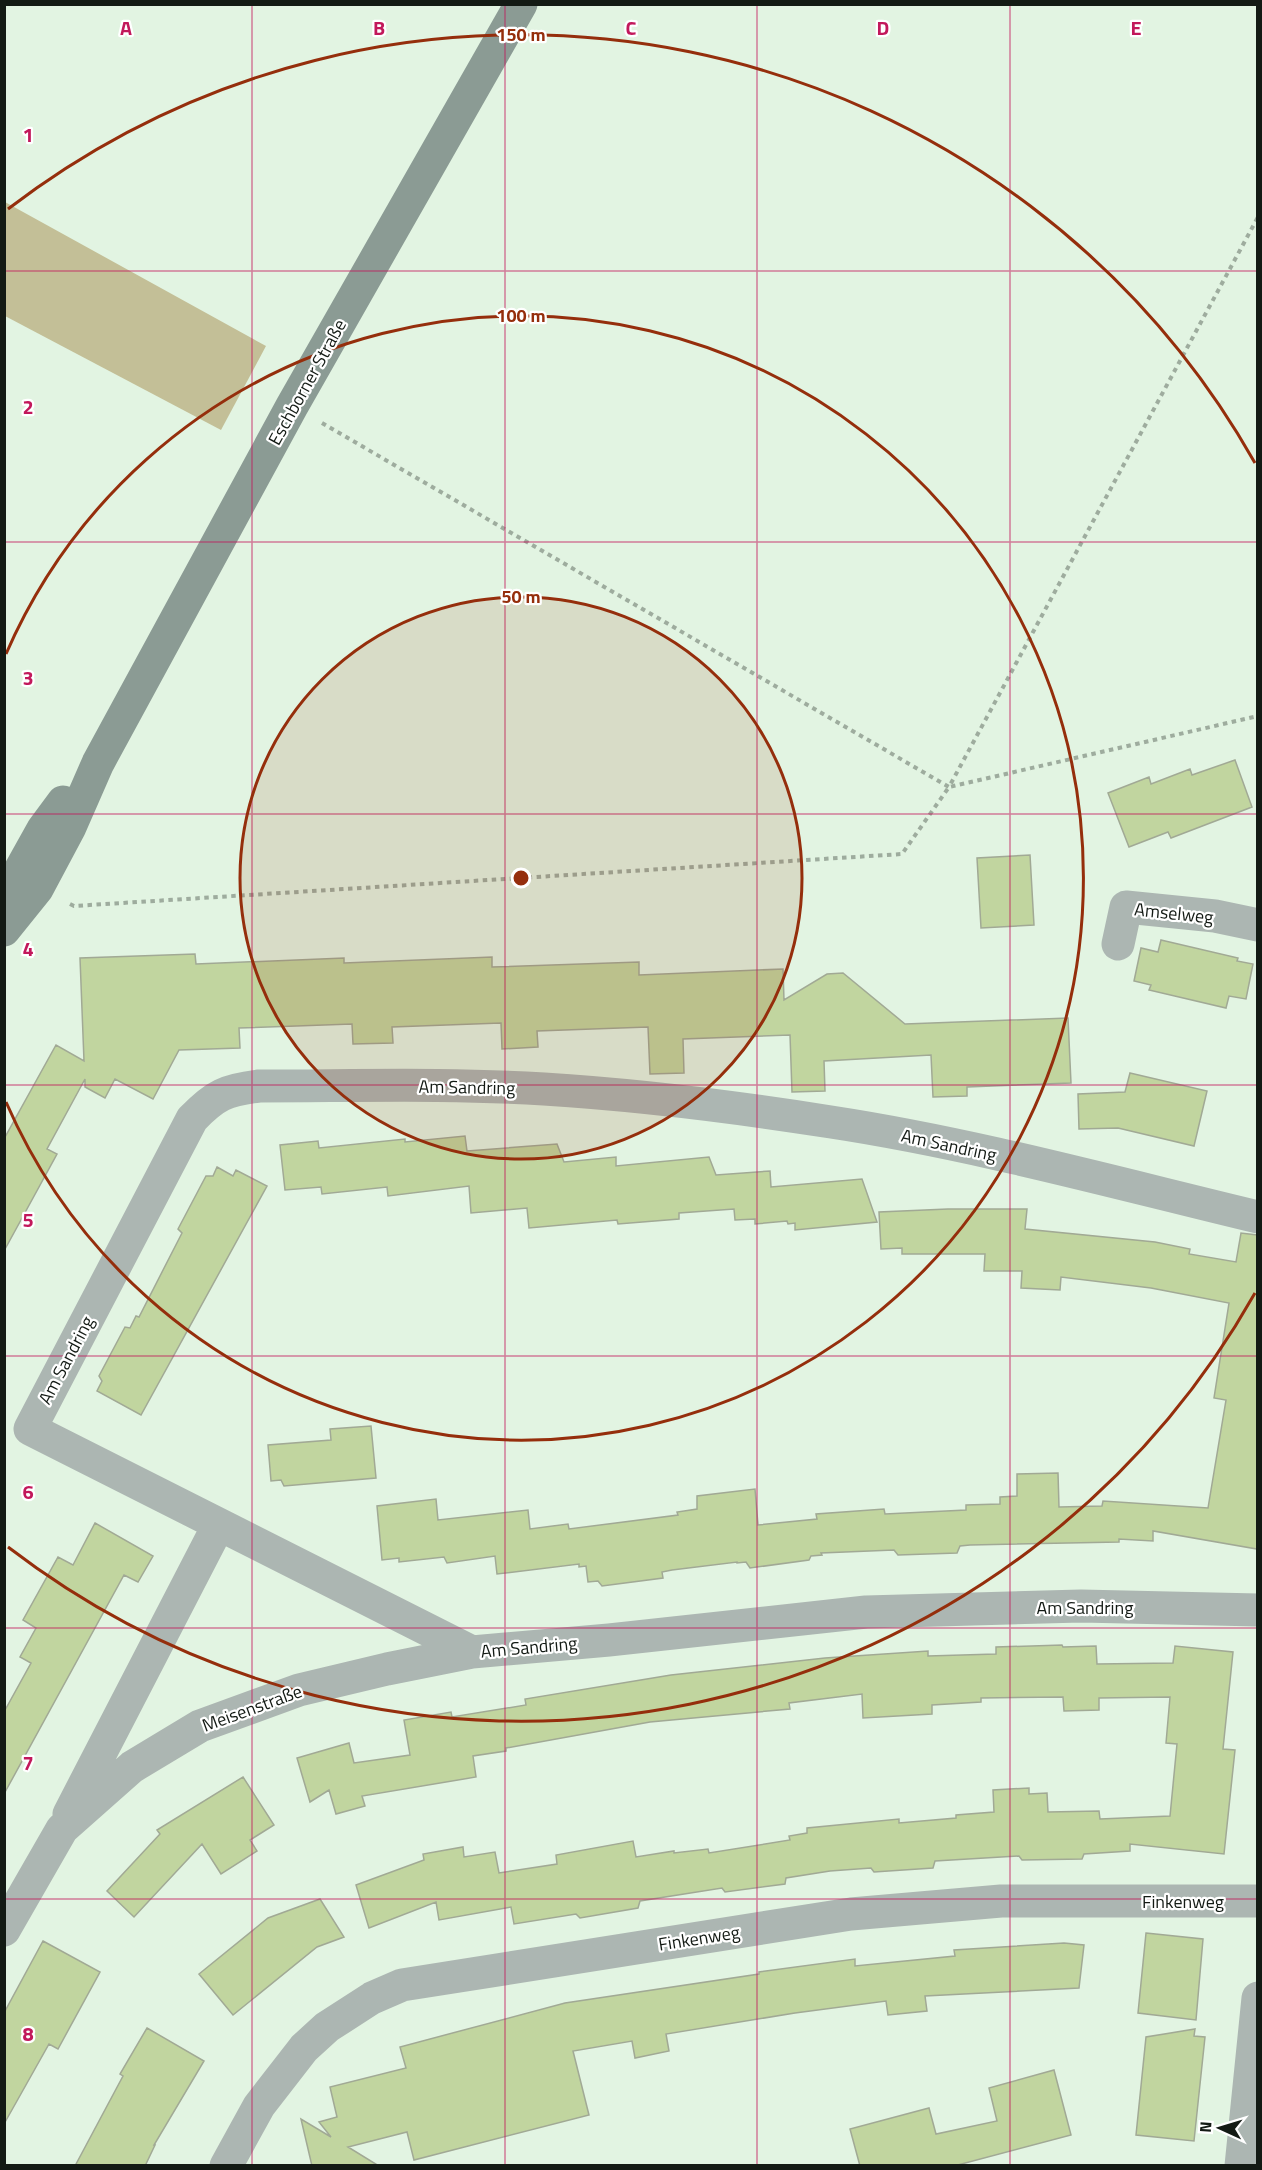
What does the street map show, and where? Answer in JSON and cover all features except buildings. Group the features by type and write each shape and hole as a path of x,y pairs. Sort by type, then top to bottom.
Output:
{"street":[{"name":"Eschborner Straße","path":"4,930 37,889 70,826 98,763 292,406 522,4"},
{"name":"Eschborner Straße","path":"4,899 43,829 70,791 98,763"},
{"name":"Amselweg","path":"1118,944 1126,907 1215,916 1257,926"},
{"name":"Am Sandring","path":"1257,1217 947,1143 832,1122 664,1099 543,1089 449,1085 260,1086 236,1089 210,1100 192,1119 30,1430 472,1652 609,1640 866,1612 1081,1606 1257,1610"},
{"name":"Meisenstraße","path":"4,1930 62,1829 218,1526"},
{"name":"Meisenstraße","path":"62,1829 132,1767 200,1726 299,1690 472,1652"},
{"name":"Finkenweg","path":"226,2166 259,2106 304,2048 327,2026 372,1998 402,1985 851,1914 1001,1901 1257,1901"},
{"path":"1240,2166 1257,1998"}],"path":[{"path":"37,889 74,906 902,854 948,787 1257,217"},
{"path":"292,406 948,787 1257,716"}],"shaded area":[{"path":"5,202 266,346 221,430 5,316"}]}
